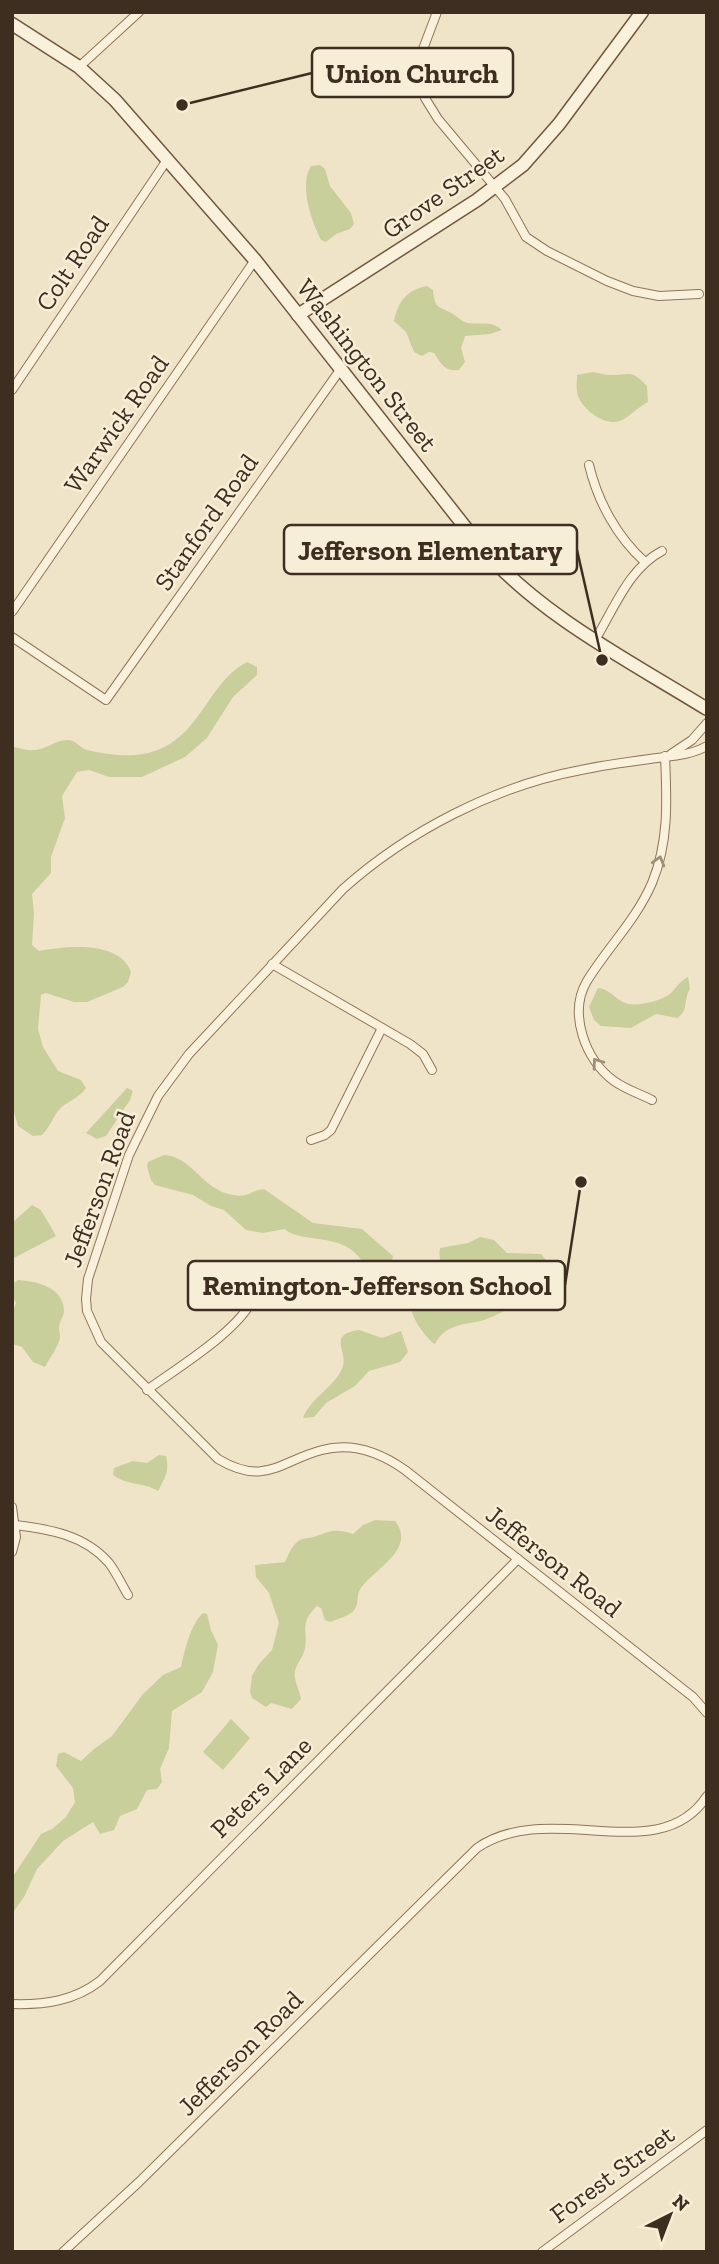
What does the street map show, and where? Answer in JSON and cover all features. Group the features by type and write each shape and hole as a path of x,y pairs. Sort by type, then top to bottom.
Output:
{"main road":[{"name":"Grove Street","path":"298,315 347,285 523,165 559,124 642,12"},
{"name":"Washington Street","path":"12,24 79,67 115,100 255,260 491,558 543,606 707,709"}],"street":[{"path":"79,67 139,12"},
{"path":"437,12 420,57 419,75 423,93 438,119 505,199 526,237 547,251 633,291 659,296 699,294"},
{"name":"Colt Road","path":"12,390 167,160"},
{"name":"Warwick Road","path":"12,612 255,260"},
{"name":"Stanford Road","path":"12,637 107,700 340,370"},
{"path":"589,465 613,523 626,544 645,562"},
{"path":"596,640 636,572 645,562 662,551"},
{"name":"Jefferson Road","path":"665,756 692,740 707,723"},
{"name":"Jefferson Road","path":"707,746 689,754 611,764 542,779 477,804 435,825 364,870 323,909 189,1054 158,1096 129,1154 91,1269 86,1299 90,1321 108,1351 211,1453 235,1468 256,1472 275,1469 310,1454 334,1448 358,1448 382,1455 405,1470 693,1697 707,1713"},
{"path":"652,1100 612,1080 596,1064 583,1037 579,1007 588,981 637,912 658,868 667,821 665,756"},
{"path":"272,964 423,1054 432,1070"},
{"path":"310,1140 331,1130 382,1028"},
{"path":"147,1390 238,1323 251,1306 254,1296"},
{"path":"12,1507 16,1537 12,1552"},
{"path":"15,1525 44,1528 79,1539 109,1563 128,1595"},
{"name":"Peters Lane","path":"12,2004 42,2004 63,2000 100,1980 518,1559"},
{"name":"Jefferson Road","path":"63,2252 147,2174 477,1848 496,1837 528,1828 638,1832 663,1829 687,1818 707,1796"},
{"name":"Forest Street","path":"542,2252 707,2130"}],"green space":[{"path":"320,165 325,169 330,186 351,213 354,224 326,242 321,240 314,223 306,192 311,166"},
{"path":"427,286 433,290 438,306 462,321 490,324 502,330 465,336 461,348 465,362 459,370 441,364 434,353 429,352 422,356 414,352 406,332 394,321 404,298 414,290"},
{"path":"593,372 634,375 647,386 648,402 620,421 600,418 582,404 577,390 577,375"},
{"path":"247,662 257,667 257,675 233,697 207,738 185,757 142,777 109,777 89,770 77,772 62,796 65,818 51,857 51,873 32,894 32,945 39,951 77,947 104,950 125,962 131,972 123,987 87,1002 74,1002 46,993 41,995 38,1029 43,1047 58,1071 81,1080 86,1088 58,1111 42,1135 33,1136 18,1126 12,1105 12,747 38,750 69,740 87,750 116,755 155,751 179,737 197,718 222,683"},
{"path":"688,977 690,989 685,1009 677,1018 656,1014 631,1028 601,1026 594,1020 589,1007 598,988 628,1004 639,1004 667,996"},
{"path":"127,1088 133,1091 130,1100 106,1136 97,1139 86,1133"},
{"path":"164,1155 182,1161 222,1192 243,1195 264,1189 313,1223 362,1229 393,1256 389,1276 372,1285 365,1294 361,1293 359,1284 364,1264 356,1253 346,1246 292,1234 285,1229 263,1233 246,1230 224,1210 193,1195 155,1185 147,1167 148,1162"},
{"path":"32,1205 41,1210 56,1236 12,1259 12,1223"},
{"path":"480,1237 494,1240 507,1253 541,1254 546,1260 528,1291 518,1302 490,1318 452,1328 435,1344 415,1319 410,1304 410,1290 430,1285 441,1276 440,1248 468,1243"},
{"path":"18,1280 48,1287 63,1303 60,1338 45,1367 33,1362 22,1347 12,1344 12,1314 16,1303 12,1284"},
{"path":"359,1330 382,1338 401,1331 408,1352 400,1362 369,1371 355,1386 326,1403 314,1417 303,1418 310,1405 341,1371 344,1358 341,1346 343,1336"},
{"path":"159,1455 166,1456 167,1470 158,1491 113,1475 114,1468 133,1461 147,1463"},
{"path":"375,1520 395,1521 401,1541 397,1549 361,1588 356,1607 351,1613 330,1622 325,1620 321,1608 317,1606 311,1613 306,1624 304,1652 295,1674 301,1699 292,1709 271,1703 266,1707 252,1698 252,1676 272,1650 279,1623 269,1593 256,1577 255,1565 285,1562 293,1546 302,1539 333,1531 353,1534 363,1525"},
{"path":"203,1613 207,1614 218,1645 213,1672 202,1692 172,1711 169,1748 160,1769 162,1782 157,1789 147,1790 137,1809 120,1816 114,1830 100,1834 93,1822 63,1841 37,1869 14,1911 12,1925 12,1878 41,1834 66,1817 75,1802 73,1788 56,1766 58,1754 64,1752 81,1761 112,1736 143,1694 163,1675 181,1667 191,1631"},
{"path":"231,1719 250,1738 223,1770 203,1752"}],"place":[{"name":"Union Church","path":"182,105"},
{"name":"Jefferson Elementary","path":"602,660"},
{"name":"Remington-Jefferson School","path":"581,1182"}]}
